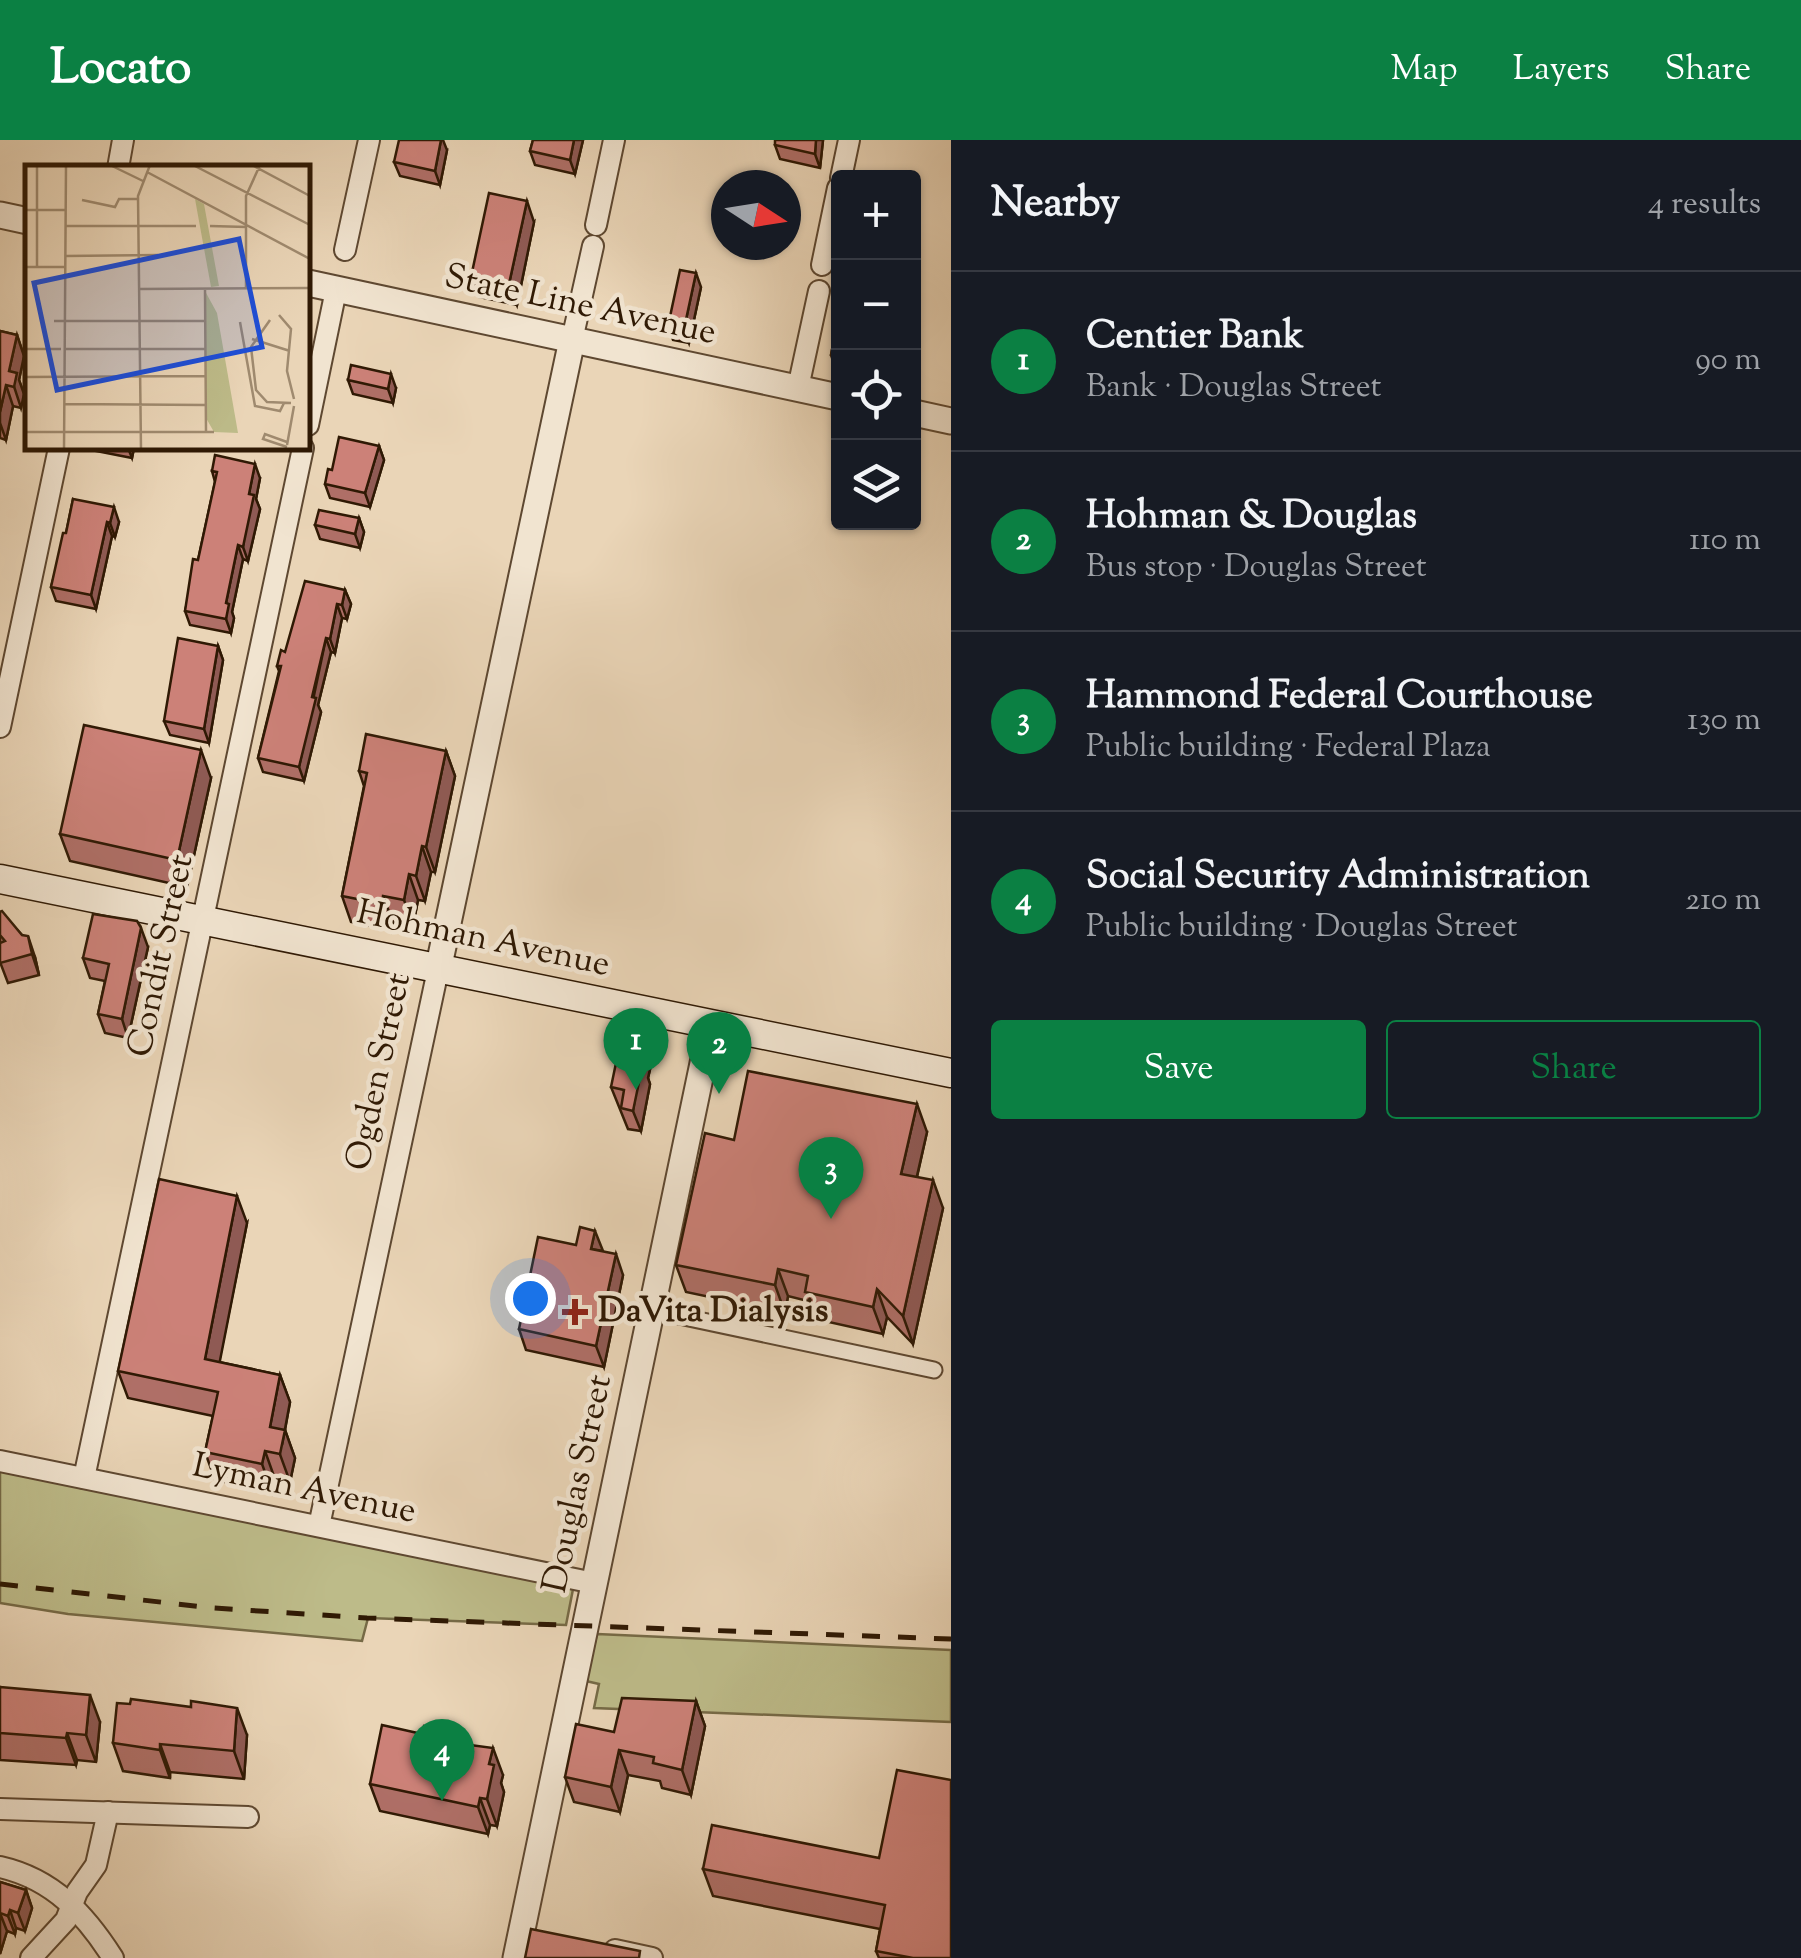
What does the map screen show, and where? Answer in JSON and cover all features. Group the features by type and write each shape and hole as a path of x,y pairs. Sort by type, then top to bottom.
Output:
{"main road":[{"name":"Hohman Avenue","path":"0,879 951,1073"}],"street":[{"path":"119,165 123,140"},
{"path":"346,250 368,140"},
{"path":"572,340 614,140"},
{"path":"843,170 849,140"},
{"path":"0,215 25,220"},
{"path":"822,265 831,222"},
{"name":"State Line Avenue","path":"310,284 831,395"},
{"path":"310,415 336,290"},
{"path":"798,388 819,291"},
{"name":"Ogden Street","path":"319,1526 572,340"},
{"path":"921,415 951,421"},
{"path":"0,727 60,450"},
{"name":"Condit Street","path":"84,1478 303,450"},
{"name":"Douglas Street","path":"516,1958 532,1932 594,1583 711,1025"},
{"path":"651,1310 934,1370"},
{"name":"Lyman Avenue","path":"0,1461 594,1583"},
{"path":"0,1809 248,1816"},
{"path":"31,1958 66,1920 101,1852 108,1812"},
{"path":"0,1867 41,1882 72,1904 93,1926 113,1958"},
{"path":"598,1946 652,1958"}],"shaded area":[{"path":"0,1462 575,1579 566,1625 368,1618 362,1641 68,1614 0,1603"},
{"path":"597,1634 951,1650 951,1722 594,1708 599,1684 586,1681"}],"building":[{"path":"399,140 441,140 435,171 394,162"},
{"path":"533,140 574,140 570,160 530,151"},
{"path":"775,140 816,140 815,154 775,145"},
{"path":"489,193 527,201 509,284 471,277"},
{"path":"680,270 696,273 684,329 668,326"},
{"path":"0,331 17,335 9,371 17,373 14,387 6,385 0,412"},
{"path":"351,365 391,374 388,389 348,380"},
{"path":"339,437 379,446 365,493 325,484"},
{"path":"215,455 255,464 249,494 254,495 243,547 238,545 226,619 185,611 193,559 198,560 217,472 212,471"},
{"path":"73,499 114,507 91,595 51,587"},
{"path":"319,510 359,518 355,534 315,525"},
{"path":"305,581 345,590 342,605 337,604 330,639 326,638 299,767 258,758 281,666 277,666 281,650 285,652"},
{"path":"178,638 218,646 204,729 164,721"},
{"path":"84,725 201,750 177,860 60,834"},
{"path":"366,734 446,751 416,876 409,874 404,900 383,896 382,904 342,896 367,773 359,771"},
{"path":"2,911 22,935 28,936 32,954 0,963 0,943 5,941 0,935"},
{"path":"93,914 137,921 141,928 122,1019 98,1014 109,964 83,958"},
{"path":"621,1039 643,1044 633,1111 621,1108 624,1090 611,1087"},
{"path":"748,1071 917,1104 901,1174 933,1180 903,1316 877,1289 873,1307 805,1292 808,1276 778,1269 775,1285 676,1265 705,1133 734,1140"},
{"path":"159,1179 237,1196 205,1359 280,1375 270,1427 285,1430 280,1454 265,1451 262,1464 205,1452 218,1392 118,1371"},
{"name":"DaVita Dialysis","path":"580,1227 595,1231 591,1249 616,1254 596,1346 519,1329 538,1237 576,1245"},
{"path":"0,1687 90,1695 86,1735 67,1733 66,1738 0,1733"},
{"path":"622,1698 696,1701 682,1770 653,1763 654,1757 619,1750 611,1787 565,1777 576,1724 614,1732"},
{"path":"131,1699 191,1707 191,1701 237,1708 234,1751 160,1744 160,1750 113,1743 117,1703 130,1704"},
{"path":"382,1725 422,1734 424,1726 442,1730 440,1741 493,1748 487,1799 480,1798 478,1807 370,1784"},
{"path":"897,1770 951,1780 951,1958 913,1958 876,1951 885,1905 703,1869 712,1825 879,1858"},
{"path":"0,1882 26,1890 18,1913 0,1913"},
{"path":"531,1929 640,1951 639,1958 525,1958"}],"railway":[{"path":"0,1584 213,1608 367,1618 951,1639"}],"place":[{"name":"Centier Bank","path":"636,1090"},
{"name":"Hohman & Douglas","path":"719,1094"},
{"name":"Hammond Federal Courthouse","path":"831,1219"},
{"name":"DaVita Dialysis","path":"575,1312"},
{"name":"Social Security Administration","path":"442,1801"}]}
